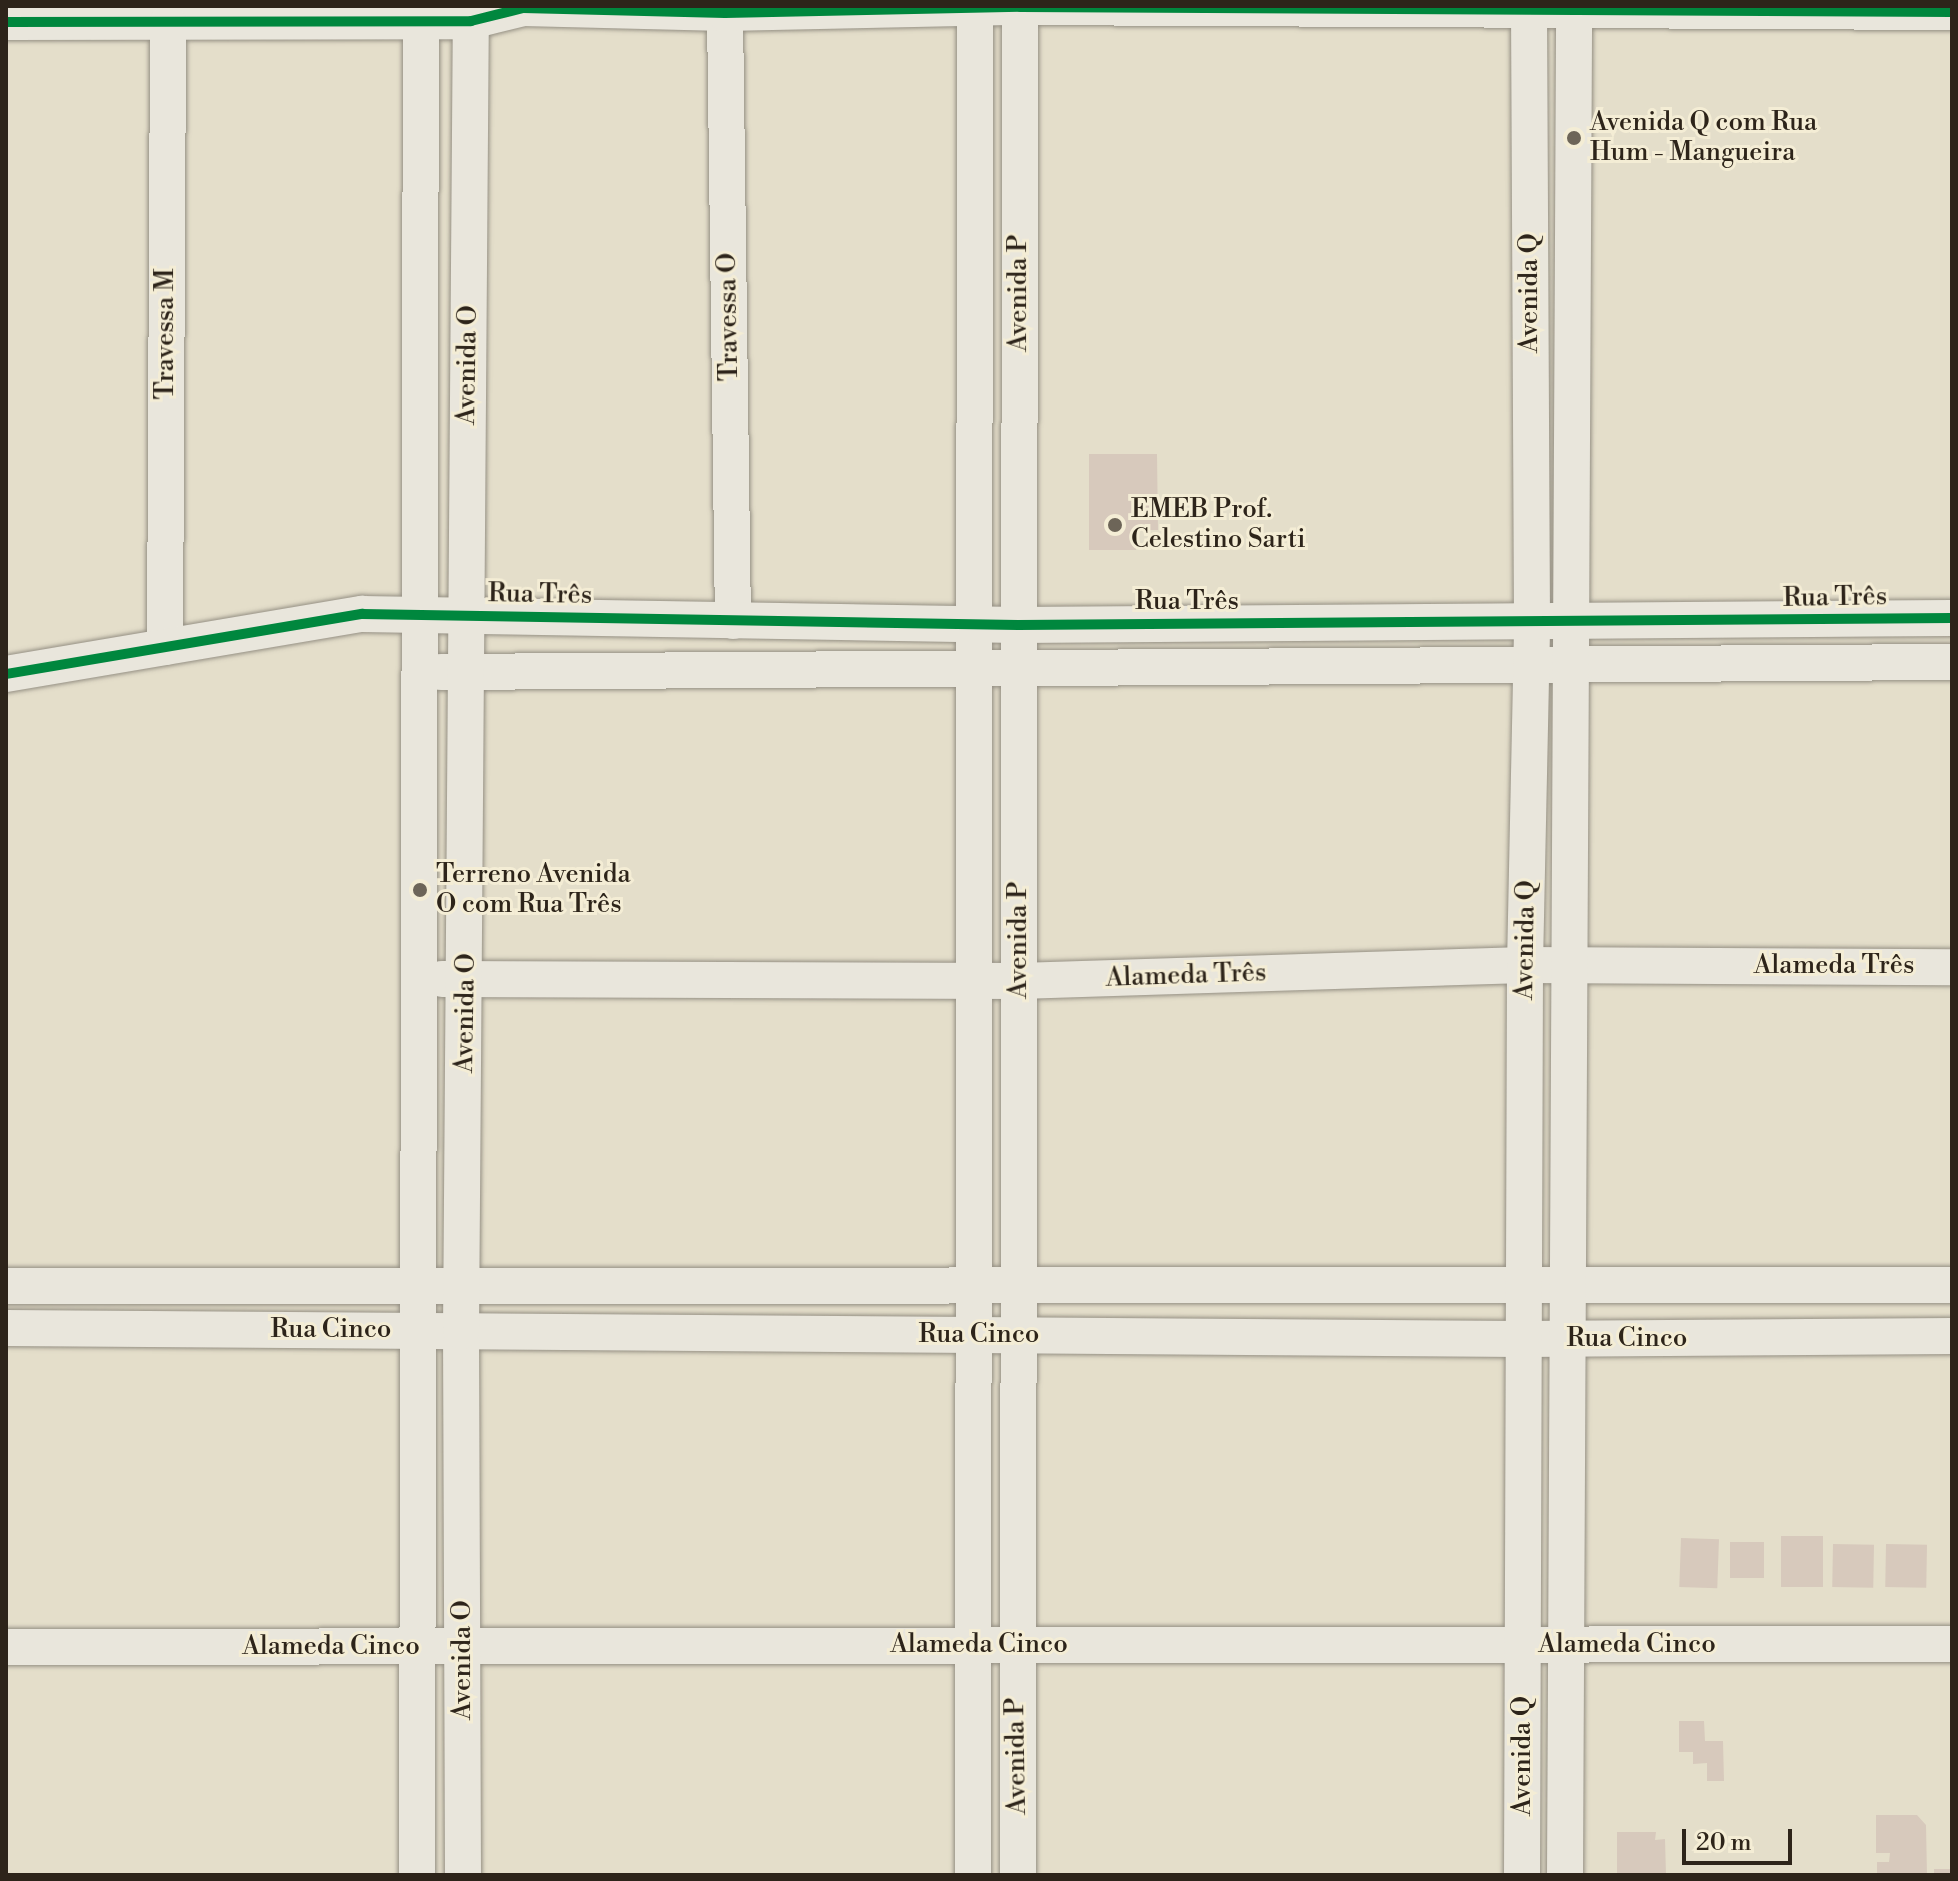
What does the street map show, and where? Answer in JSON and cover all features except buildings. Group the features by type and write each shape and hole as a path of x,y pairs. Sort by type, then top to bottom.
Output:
{"street":[{"path":"6,22 168,22 471,14 520,7 725,13 975,7 1952,12"},
{"name":"Avenida P","path":"973,1875 971,1286 975,981 971,672 975,7"},
{"name":"Avenida P","path":"1018,1875 1015,1645 1020,1287 1020,7"},
{"name":"Avenida Q","path":"1522,1875 1525,965 1532,667 1529,9"},
{"name":"Avenida Q","path":"1565,1875 1567,965 1574,667 1574,9"},
{"name":"Travessa O","path":"725,13 733,621"},
{"name":"Avenida O","path":"417,1875 415,1647 423,672 421,14"},
{"name":"Avenida O","path":"463,1875 461,1331 467,979 465,615 471,14"},
{"name":"Travessa M","path":"165,647 168,22"},
{"name":"Rua Três","path":"6,674 324,619 423,613 973,625 1573,624 1952,618"},
{"path":"423,672 971,672 1952,662"},
{"name":"Alameda Três","path":"420,978 1019,981 1525,965 1952,967"},
{"path":"973,1140 1019,1141"},
{"name":"Rua Cinco","path":"6,1286 1952,1285"},
{"name":"Rua Cinco","path":"6,1328 1524,1339 1952,1336"},
{"name":"Alameda Cinco","path":"6,1647 1952,1644"}],"cycle path":[{"path":"6,22 471,21 523,8 725,13 1020,7 1952,12"},
{"path":"6,674 362,614 1018,625 1952,618"}],"place":[{"name":"Avenida Q com Rua Hum - Mangueira","path":"1574,138"},
{"name":"EMEB Prof. Celestino Sarti","path":"1115,525"},
{"name":"Terreno Avenida O com Rua Três","path":"420,890"}]}
